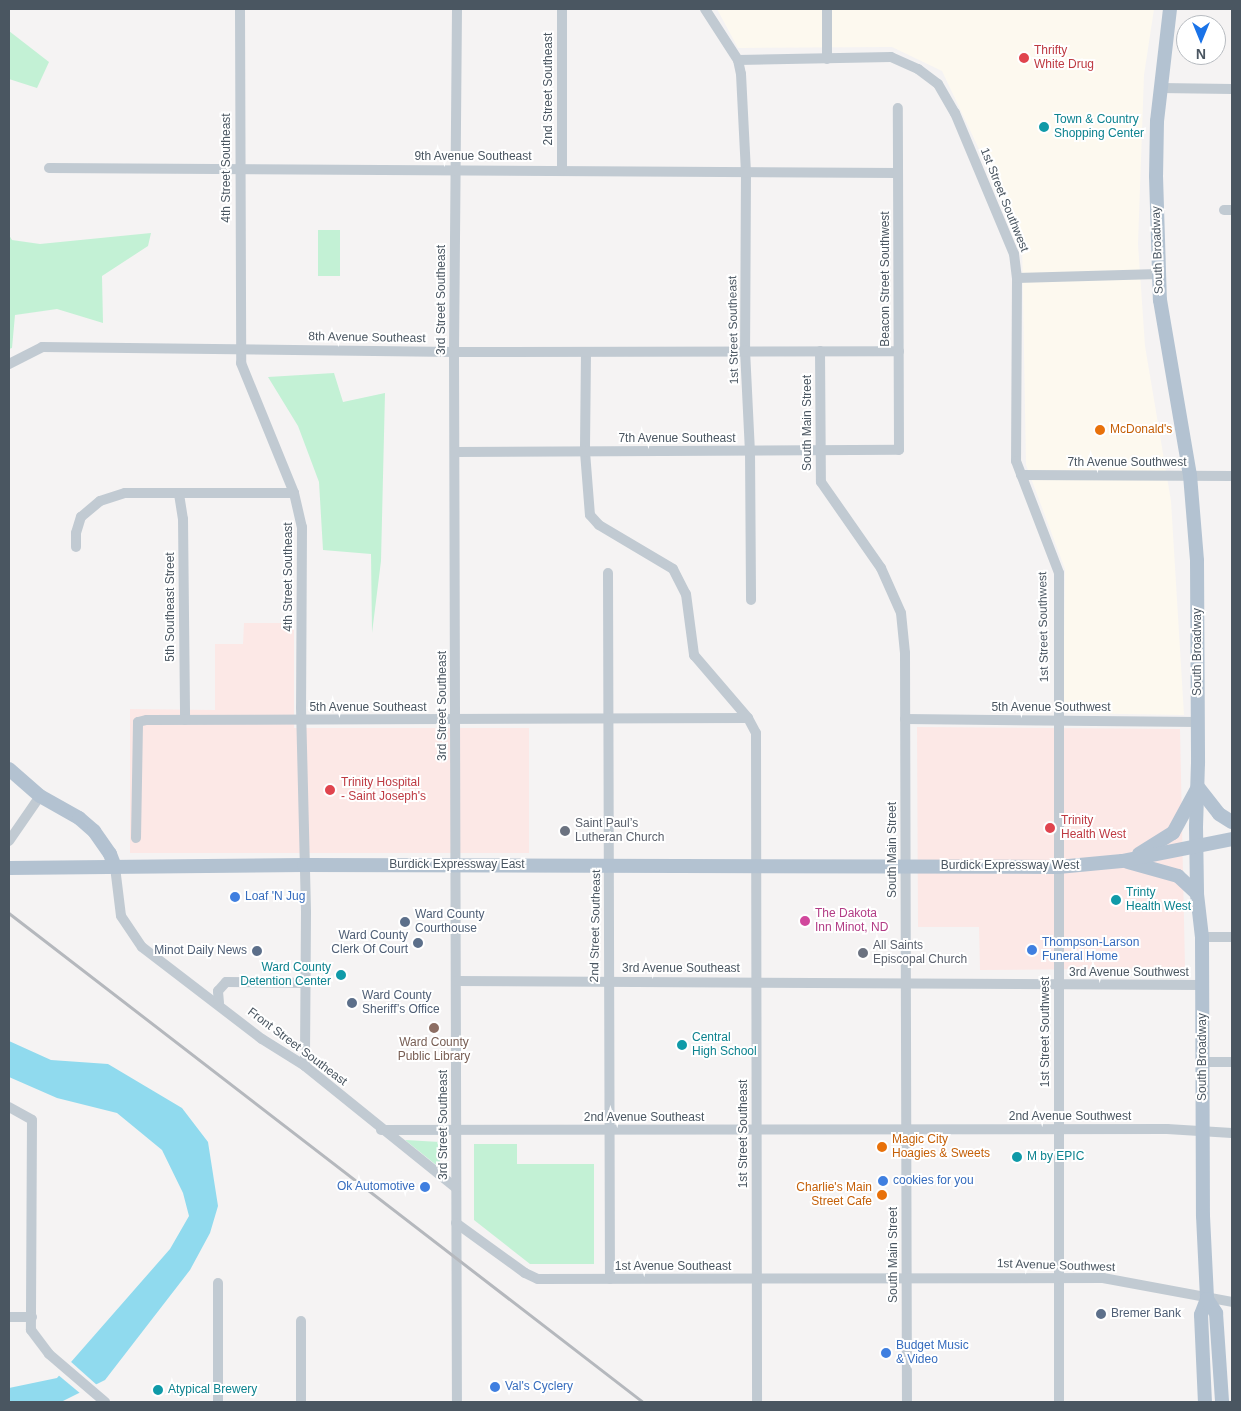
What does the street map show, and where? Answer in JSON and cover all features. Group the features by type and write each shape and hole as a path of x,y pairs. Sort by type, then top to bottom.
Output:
{"main road":[{"name":"South Broadway","path":"1170,9 1160,88 1156,176 1160,300 1190,475 1197,561 1198,787 1196,846 1197,894 1202,937 1203,1131 1207,1299 1200,1315 1206,1402"},
{"path":"9,769 40,796 79,818 94,831 110,854 115,867"},
{"path":"1122,861 1173,833 1198,787 1219,814 1232,822"},
{"name":"Burdick Expressway West","path":"906,866 1058,867 1122,861 1232,839"},
{"path":"1122,861 1178,876 1197,894"},
{"name":"Burdick Expressway East","path":"9,868 304,865 906,866"},
{"name":"South Broadway","path":"1207,1299 1216,1313 1222,1402"}],"street":[{"name":"4th Street Southeast","path":"240,9 240,363 294,493 302,527 301,721 306,983 304,1066"},
{"name":"3rd Street Southeast","path":"457,9 454,352 457,1402"},
{"name":"2nd Street Southeast","path":"562,9 562,170"},
{"path":"705,9 738,60"},
{"path":"827,9 827,59"},
{"name":"1st Street Southwest","path":"738,60 891,57 918,69 938,84 955,113 994,202 1014,254 1017,278 1016,461 1058,573 1058,1402"},
{"name":"1st Street Southeast","path":"738,60 746,172 745,350 750,451 751,600"},
{"path":"1160,88 1232,89"},
{"name":"Beacon Street Southwest","path":"898,108 899,450"},
{"name":"9th Avenue Southeast","path":"48,168 240,172 455,169 898,173"},
{"path":"1017,278 1159,274"},
{"name":"8th Avenue Southeast","path":"9,364 42,347 454,352 745,350 898,352"},
{"name":"South Main Street","path":"820,351 819,452 821,482 882,568 901,612 905,719 907,1402"},
{"path":"586,352 585,452 590,514 599,525 673,569 686,594 694,655 748,718"},
{"name":"7th Avenue Southeast","path":"455,452 819,452 899,450"},
{"name":"7th Avenue Southwest","path":"1022,475 1232,476"},
{"path":"76,546 76,533 81,517 100,501 126,493 294,493"},
{"name":"5th Southeast Street","path":"179,494 183,519 185,720"},
{"name":"2nd Street Southeast","path":"608,573 610,1280"},
{"name":"1st Street Southeast","path":"748,718 756,734 758,982 756,1130 757,1402"},
{"name":"5th Avenue Southeast","path":"136,838 138,722 185,720 748,718"},
{"name":"5th Avenue Southwest","path":"905,719 1198,722"},
{"path":"9,841 40,796"},
{"name":"Front Street Southeast","path":"115,867 119,908 125,925 142,947 218,1003 262,1039 304,1066 381,1130 456,1188"},
{"path":"1202,937 1232,937"},
{"name":"3rd Avenue Southeast","path":"456,981 758,982 906,985"},
{"path":"218,1003 218,991 226,982 306,983"},
{"name":"3rd Avenue Southwest","path":"906,985 1202,985"},
{"path":"1203,1062 1232,1062"},
{"path":"9,1107 32,1120 31,1330 35,1340 52,1357 103,1401"},
{"name":"2nd Avenue Southeast","path":"381,1130 456,1132 906,1128"},
{"name":"2nd Avenue Southwest","path":"906,1128 1203,1131 1232,1133"},
{"name":"1st Avenue Southeast","path":"456,1223 524,1273 538,1279 907,1279"},
{"name":"1st Avenue Southwest","path":"907,1279 1116,1279 1207,1299 1232,1302"},
{"path":"218,1283 218,1402"},
{"path":"9,1316 32,1317"},
{"path":"301,1322 301,1402"}],"shaded area":[{"path":"717,9 1154,9 1144,75 1138,244 1145,346 1171,501 1184,715 1063,713 1065,569 1026,465 1022,240 942,71 892,47 738,48"},
{"name":"Trinity Hospital - Saint Joseph's","path":"244,623 294,623 294,728 529,728 529,853 130,853 130,709 215,710 215,644 243,644"},
{"name":"Trinity Health West","path":"917,727 1180,729 1185,968 980,970 979,927 918,927"}],"green space":[{"path":"9,31 49,62 37,88 9,79"},
{"path":"318,230 340,230 340,276 318,276"},
{"path":"151,233 148,246 102,276 103,323 57,309 15,315 12,348 9,349 9,235 12,240 40,244"},
{"path":"334,373 343,402 385,393 381,561 372,633 371,554 323,550 319,482 298,426 268,377"},
{"path":"405,1140 440,1142 440,1168"},
{"path":"474,1144 517,1144 517,1164 594,1164 594,1264 530,1264 474,1220"}],"water":[{"path":"9,1041 51,1060 108,1064 182,1108 208,1142 218,1206 210,1233 190,1270 105,1380 61,1402 9,1402 9,1388 57,1378 170,1249 189,1216 183,1193 162,1150 117,1113 57,1098 9,1077"}],"pier":[{"path":"70,1361 98,1386 81,1394 57,1374"}],"railway":[{"path":"9,913 643,1402"}],"place":[{"name":"Thrifty White Drug","path":"1024,58"},
{"name":"Town & Country Shopping Center","path":"1044,127"},
{"name":"McDonald's","path":"1100,430"},
{"name":"Trinity Hospital - Saint Joseph's","path":"330,790"},
{"name":"Trinity Health West","path":"1050,828"},
{"name":"Saint Paul’s Lutheran Church","path":"565,831"},
{"name":"Loaf 'N Jug","path":"235,897"},
{"name":"Trinty Health West","path":"1116,900"},
{"name":"The Dakota Inn Minot, ND","path":"805,921"},
{"name":"Ward County Courthouse","path":"405,922"},
{"name":"Ward County Clerk Of Court","path":"418,943"},
{"name":"Thompson-Larson Funeral Home","path":"1032,950"},
{"name":"Minot Daily News","path":"257,951"},
{"name":"All Saints Episcopal Church","path":"863,953"},
{"name":"Ward County Detention Center","path":"341,975"},
{"name":"Ward County Sheriff’s Office","path":"352,1003"},
{"name":"Ward County Public Library","path":"434,1028"},
{"name":"Central High School","path":"682,1045"},
{"name":"Magic City Hoagies & Sweets","path":"882,1147"},
{"name":"M by EPIC","path":"1017,1157"},
{"name":"cookies for you","path":"883,1181"},
{"name":"Ok Automotive","path":"425,1187"},
{"name":"Charlie's Main Street Cafe","path":"882,1195"},
{"name":"Bremer Bank","path":"1101,1314"},
{"name":"Budget Music & Video","path":"886,1353"},
{"name":"Val's Cyclery","path":"495,1387"},
{"name":"Atypical Brewery","path":"158,1390"}]}
